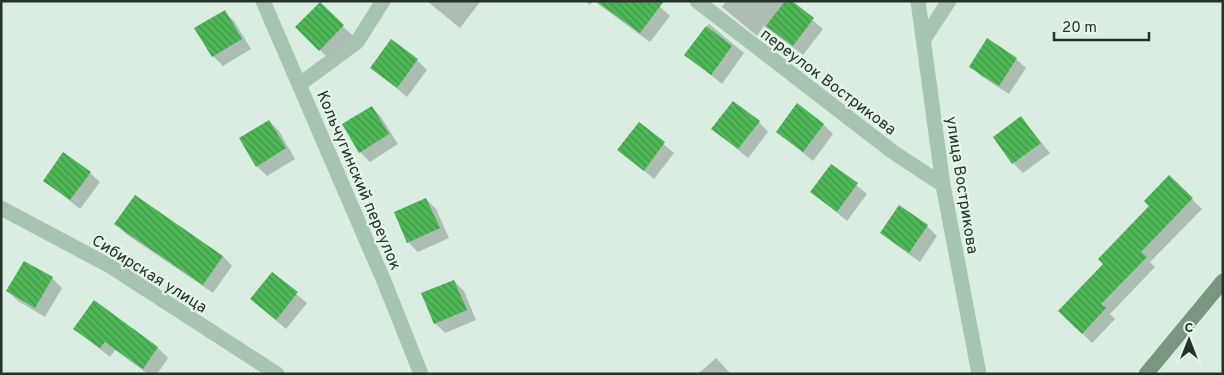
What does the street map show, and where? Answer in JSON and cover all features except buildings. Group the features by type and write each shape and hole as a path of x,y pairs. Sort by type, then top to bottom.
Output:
{"street":[{"name":"Кольчугинский переулок","path":"263,1 300,84 421,374"},
{"path":"300,84 357,42 383,1"},
{"name":"переулок Вострикова","path":"697,1 893,152 943,185"},
{"name":"улица Вострикова","path":"918,1 943,185 979,374"},
{"path":"924,38 949,1"},
{"name":"Сибирская улица","path":"1,208 110,266 277,374"},
{"path":"1146,374 1223,281"}]}
